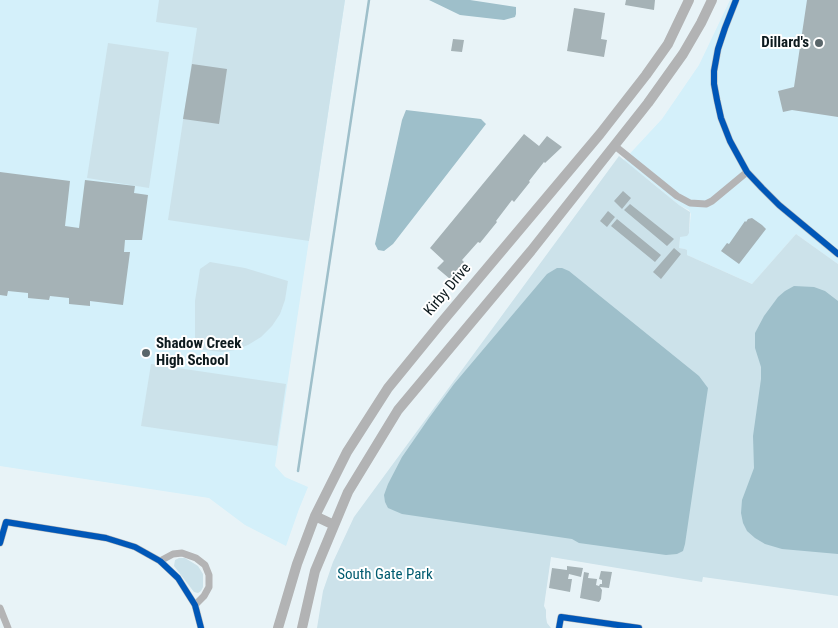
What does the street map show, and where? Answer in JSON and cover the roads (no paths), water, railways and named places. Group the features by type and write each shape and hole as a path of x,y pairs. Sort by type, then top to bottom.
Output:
{"main road":[{"name":"Kirby Drive","path":"278,628 297,564 315,516 347,452 388,388 600,134 646,75 668,44 689,0"},
{"path":"302,628 316,571 348,492 398,410 525,258 648,103 683,54 712,0"},
{"path":"668,44 683,54"},
{"path":"600,134 615,146"},
{"path":"315,516 334,525"}],"street":[{"path":"736,0 718,49 714,71 714,84 721,118 747,172 779,206 838,254"},
{"path":"615,146 677,196 690,203 706,204 712,201 747,172"},
{"path":"0,543 6,522 106,538 142,550 160,561 178,578 195,605 200,628"},
{"path":"160,561 173,554 182,553 191,555 205,565 209,575 209,586 204,596 195,605"},
{"path":"0,608 8,628"},
{"path":"559,628 561,617 639,628"}],"waterway":[{"path":"298,471 369,0"}],"place":[{"name":"Dillard's","path":"819,43"},
{"name":"Shadow Creek High School","path":"146,353"}],"park label":[{"name":"South Gate Park","path":"385,575"}]}
